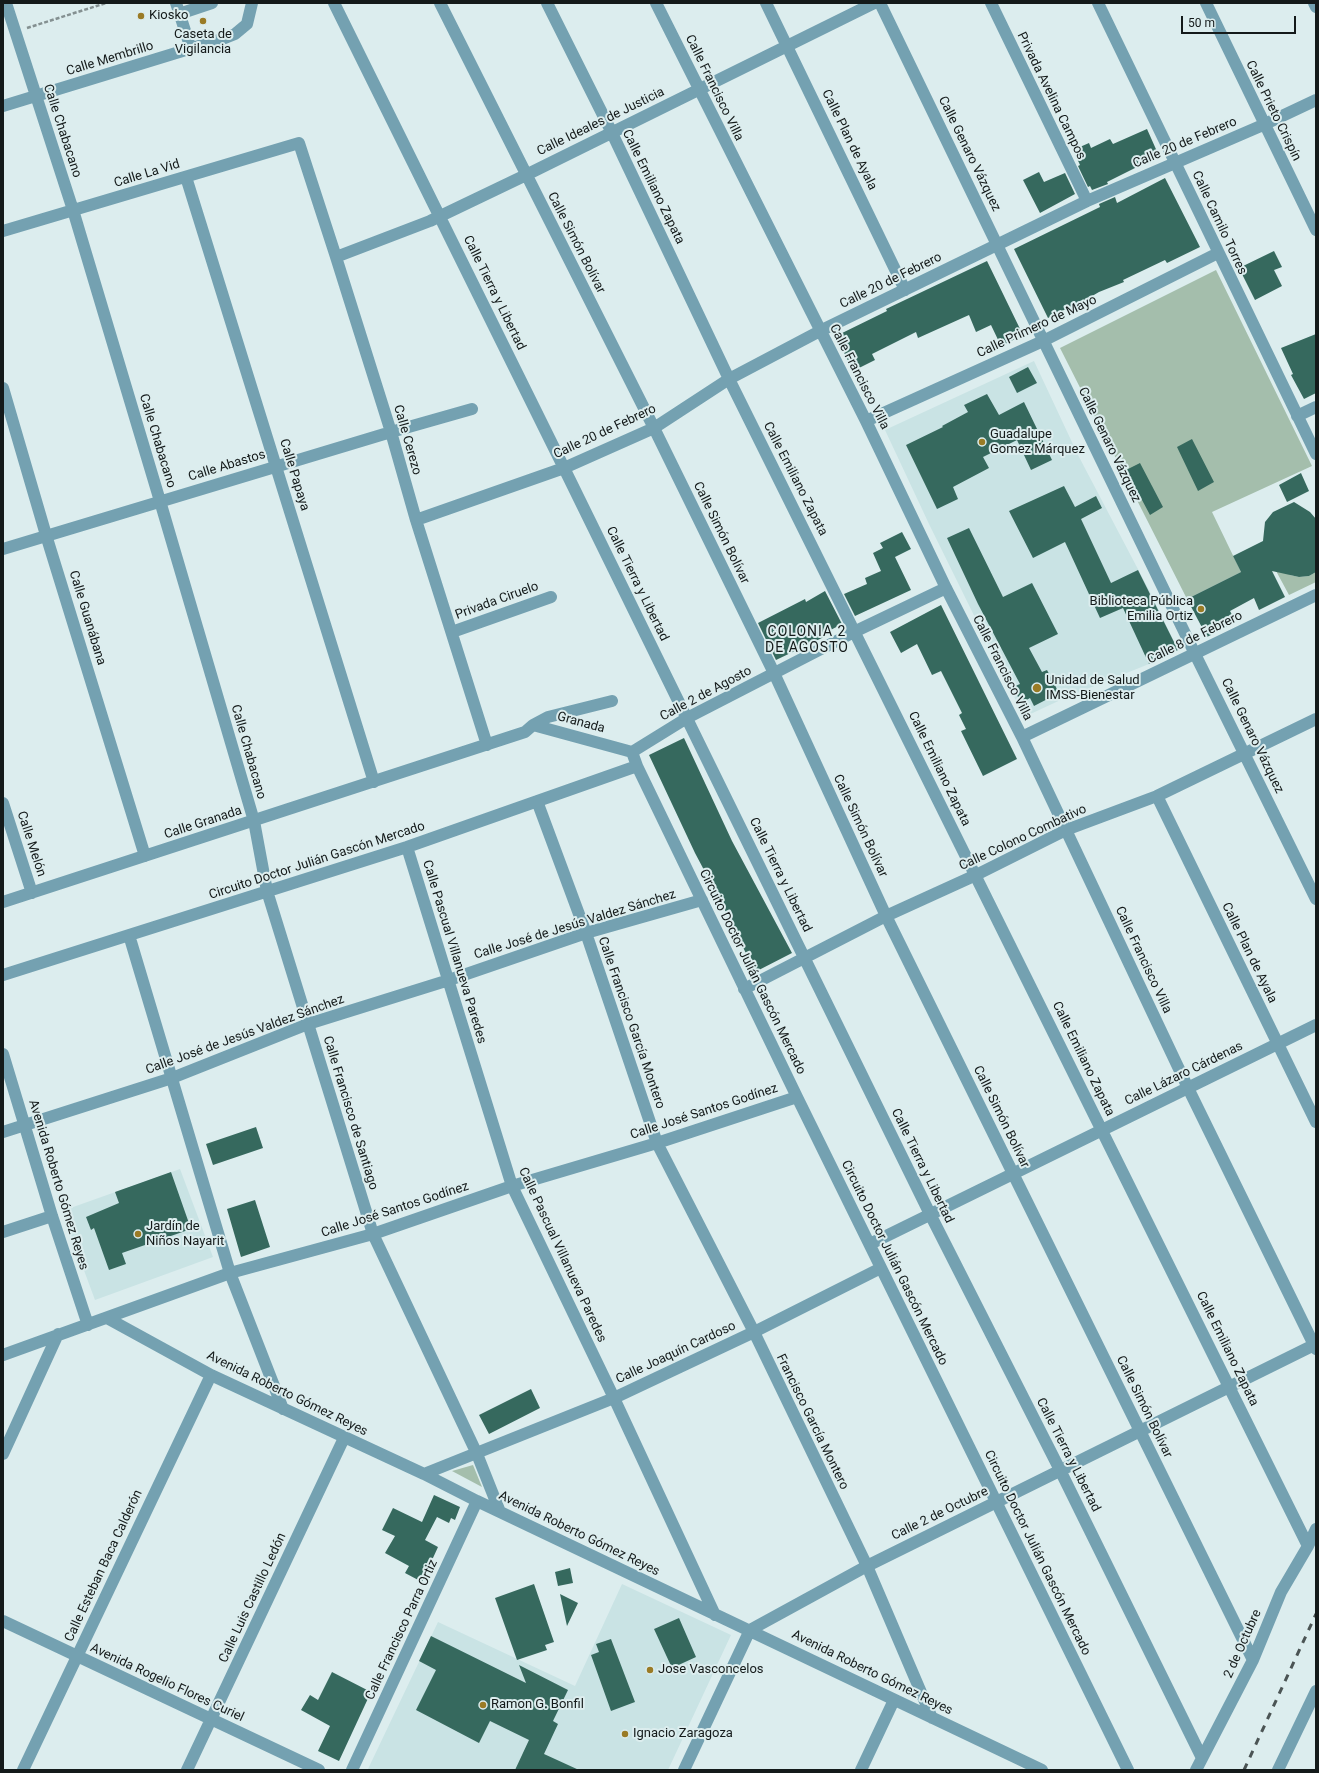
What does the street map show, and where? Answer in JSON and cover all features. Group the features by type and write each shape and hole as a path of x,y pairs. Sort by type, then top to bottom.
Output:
{"street":[{"name":"Calle Chabacano","path":"6,3 73,210 160,501 254,821 267,891"},
{"path":"191,49 177,8 212,3"},
{"name":"Calle Membrillo","path":"3,106 191,49 235,34 247,24 252,3"},
{"name":"Calle Tierra y Libertad","path":"334,3 930,1214 1060,1470 1202,1758"},
{"name":"Calle Simón Bolívar","path":"440,3 654,428 774,673 886,916 1253,1660"},
{"name":"Calle Emiliano Zapata","path":"547,3 612,132 729,379 856,631 1308,1546"},
{"name":"Calle Francisco Villa","path":"656,3 866,421 946,588 1022,737 1188,1088 1315,1346"},
{"name":"Calle Plan de Ayala","path":"766,3 905,290"},
{"name":"Calle Ideales de Justicia","path":"336,257 440,216 874,3"},
{"name":"Calle Genaro Vázquez","path":"880,3 1195,654 1316,899"},
{"name":"Privada Avelina Campos","path":"991,3 1087,201"},
{"name":"Calle Camilo Torres","path":"1098,3 1316,454"},
{"name":"Calle Prieto Crispín","path":"1206,3 1316,230"},
{"path":"1314,3 1316,7"},
{"name":"Calle 20 de Febrero","path":"416,520 564,468 654,428 729,379 820,331 1087,201 1264,125 1316,100"},
{"name":"Calle La Vid","path":"3,231 299,143"},
{"name":"Calle Cerezo","path":"299,143 391,432 416,520 487,745"},
{"name":"Calle Papaya","path":"186,176 374,782"},
{"name":"Calle Primero de Mayo","path":"866,421 1043,341 1218,253"},
{"name":"Calle Guanábana","path":"3,388 46,535 145,856"},
{"path":"1297,416 1316,407"},
{"name":"Calle Abastos","path":"3,548 472,409"},
{"name":"Calle 2 de Agosto","path":"632,752 687,718 856,631 946,588"},
{"name":"Calle 8 de Febrero","path":"1022,737 1316,595"},
{"name":"Privada Ciruelo","path":"452,632 551,597"},
{"name":"Calle Granada","path":"3,902 487,745 529,728 548,717 612,701"},
{"name":"Calle Colono Combativo","path":"744,989 886,916 976,875 1066,830 1157,796 1316,719"},
{"name":"Granada","path":"529,728 632,752"},
{"name":"Circuito Doctor Julián Gascón Mercado","path":"632,752 637,766 744,989 1128,1770"},
{"name":"Circuito Doctor Julián Gascón Mercado","path":"3,975 407,847 637,766"},
{"name":"Calle Plan de Ayala","path":"1157,796 1316,1122"},
{"name":"Calle Francisco García Montero","path":"537,801 586,934 657,1143"},
{"name":"Calle Melón","path":"3,803 32,893"},
{"name":"Calle Pascual Villanueva Paredes","path":"407,847 512,1186 614,1398 715,1614"},
{"name":"Calle Francisco de Santiago","path":"267,891 373,1234 477,1454 500,1512"},
{"name":"Calle José de Jesús Valdez Sánchez","path":"3,1132 172,1078 308,1024 448,980 586,934 702,900"},
{"path":"129,935 230,1273 283,1409"},
{"name":"Calle Lázaro Cárdenas","path":"870,1244 1316,1025"},
{"name":"Avenida Roberto Gómez Reyes","path":"3,1054 52,1216 88,1325"},
{"name":"Calle José Santos Godínez","path":"3,1355 230,1273 373,1234 512,1186 657,1143 797,1097"},
{"name":"Francisco García Montero","path":"657,1143 754,1332 867,1566 932,1718"},
{"path":"3,1232 52,1216"},
{"name":"Calle Joaquín Cardoso","path":"424,1474 614,1398 754,1332 881,1268"},
{"name":"Avenida Roberto Gómez Reyes","path":"107,1318 211,1374 283,1409 424,1474 477,1501 750,1630 1035,1769"},
{"path":"3,1454 58,1334"},
{"name":"Calle 2 de Octubre","path":"750,1630 867,1566 1230,1386 1315,1346"},
{"name":"Calle Esteban Baca Calderón","path":"23,1770 211,1374"},
{"name":"Calle Luis Castillo Ledón","path":"187,1770 344,1438"},
{"name":"Calle Francisco Parra Ortiz","path":"352,1770 477,1501"},
{"name":"2 de Octubre","path":"1196,1770 1253,1660 1281,1592 1308,1546 1316,1529"},
{"name":"Avenida Rogelio Flores Curiel","path":"3,1621 319,1770"},
{"path":"684,1770 750,1630"},
{"path":"1278,1770 1316,1691"},
{"path":"861,1770 894,1700"}],"path":[{"path":"16,32 106,3"}],"shaded area":[{"path":"1034,361 1078,455 1151,594 1178,650 1149,664 1067,697 1024,717 929,524 885,430"},
{"name":"Jardín de Niños Nayarit","path":"180,1169 213,1257 95,1300 62,1211"},
{"path":"622,1584 731,1635 668,1770 368,1769 438,1622 575,1686"}],"green space":[{"path":"1216,270 1312,466 1212,512 1241,572 1187,599 1060,348"},
{"path":"1279,567 1290,575 1299,577 1309,576 1316,572 1316,582 1289,595 1275,569"},
{"path":"473,1465 482,1487 452,1471"}],"building":[{"path":"1147,129 1159,156 1107,182 1108,184 1092,190 1090,186 1088,187 1078,166 1080,165 1073,150 1089,143 1091,148 1110,139 1113,144"},
{"path":"1039,172 1044,182 1065,173 1075,194 1040,213 1023,180"},
{"path":"1165,178 1200,247 1167,263 1165,260 1123,280 1124,282 1099,292 1075,306 1074,305 1048,318 1014,249 1100,207 1099,204 1115,197 1117,203"},
{"path":"1274,251 1282,267 1274,270 1282,286 1255,300 1239,268"},
{"path":"987,261 1023,335 1001,346 991,325 976,332 969,315 918,338 916,332 872,354 875,360 853,371 836,336 887,311 886,309"},
{"path":"1316,334 1316,393 1304,399 1291,375 1293,374 1281,348"},
{"path":"1028,367 1037,383 1017,393 1009,377"},
{"path":"987,394 999,415 1024,402 1052,460 1031,470 1017,440 983,457 989,468 953,487 958,499 937,509 906,445 943,427 942,426 968,412 964,405"},
{"path":"1192,439 1214,482 1198,491 1177,447"},
{"path":"1140,463 1163,507 1150,515 1126,470"},
{"path":"1301,473 1309,491 1287,502 1279,485"},
{"path":"1064,486 1075,507 1096,496 1102,508 1081,519 1111,583 1138,570 1178,650 1149,664 1123,608 1100,618 1065,542 1033,558 1009,511"},
{"path":"1294,502 1310,512 1316,519 1316,572 1309,576 1299,577 1272,571 1285,597 1259,610 1254,598 1230,611 1236,622 1207,637 1187,599 1241,572 1233,556 1263,541 1265,522 1273,512"},
{"path":"969,528 1003,597 1032,583 1058,634 1029,648 1042,672 1047,670 1059,693 1034,706 1030,698 1021,703 1013,687 1020,684 978,604 947,538"},
{"path":"902,532 911,549 895,557 911,590 855,616 844,594 867,584 865,578 881,571 873,553 883,548 880,543"},
{"path":"825,591 842,624 823,634 824,637 776,660 758,623 805,599 806,602"},
{"path":"941,605 1017,759 983,776 961,731 966,729 959,715 962,713 941,671 932,675 917,644 901,653 890,632"},
{"path":"684,738 732,841 792,953 755,972 695,853 649,755"},
{"path":"256,1127 263,1148 213,1165 206,1144"},
{"path":"171,1172 191,1229 122,1253 126,1264 109,1270 94,1228 91,1230 86,1217 119,1203 115,1192"},
{"path":"255,1200 270,1247 241,1257 227,1209"},
{"path":"531,1389 540,1408 489,1434 479,1415"},
{"path":"434,1495 460,1507 455,1520 451,1518 449,1523 437,1517 425,1540 438,1547 422,1582 405,1573 409,1566 385,1553 395,1536 382,1530 393,1508 422,1522"},
{"path":"570,1568 573,1583 558,1586 555,1572"},
{"path":"534,1584 554,1642 545,1645 547,1650 517,1660 495,1598"},
{"path":"560,1594 578,1603 567,1626"},
{"path":"679,1618 696,1657 672,1668 654,1629"},
{"path":"431,1636 526,1683 519,1665 568,1690 553,1721 558,1724 544,1754 579,1770 515,1770 529,1740 490,1721 479,1743 416,1710 436,1670 419,1661"},
{"path":"611,1639 635,1702 611,1711 591,1655 599,1652 596,1644"},
{"path":"332,1672 371,1692 339,1761 318,1751 330,1726 301,1710 310,1695 318,1700"}],"railway":[{"path":"1244,1770 1316,1614"}],"place":[{"name":"Kiosko","path":"141,16"},
{"name":"Caseta de Vigilancia","path":"203,21"},
{"name":"Guadalupe Gomez Márquez","path":"982,442"},
{"name":"Biblioteca Pública Emilia Ortiz","path":"1201,609"},
{"name":"Unidad de Salud IMSS-Bienestar","path":"1037,688"},
{"name":"Jardín de Niños Nayarit","path":"138,1234"},
{"name":"Jose Vasconcelos","path":"650,1670"},
{"name":"Ramon G. Bonfil","path":"483,1705"},
{"name":"Ignacio Zaragoza","path":"625,1734"}],"district":[{"name":"COLONIA 2 DE AGOSTO","path":"807,640"}]}
